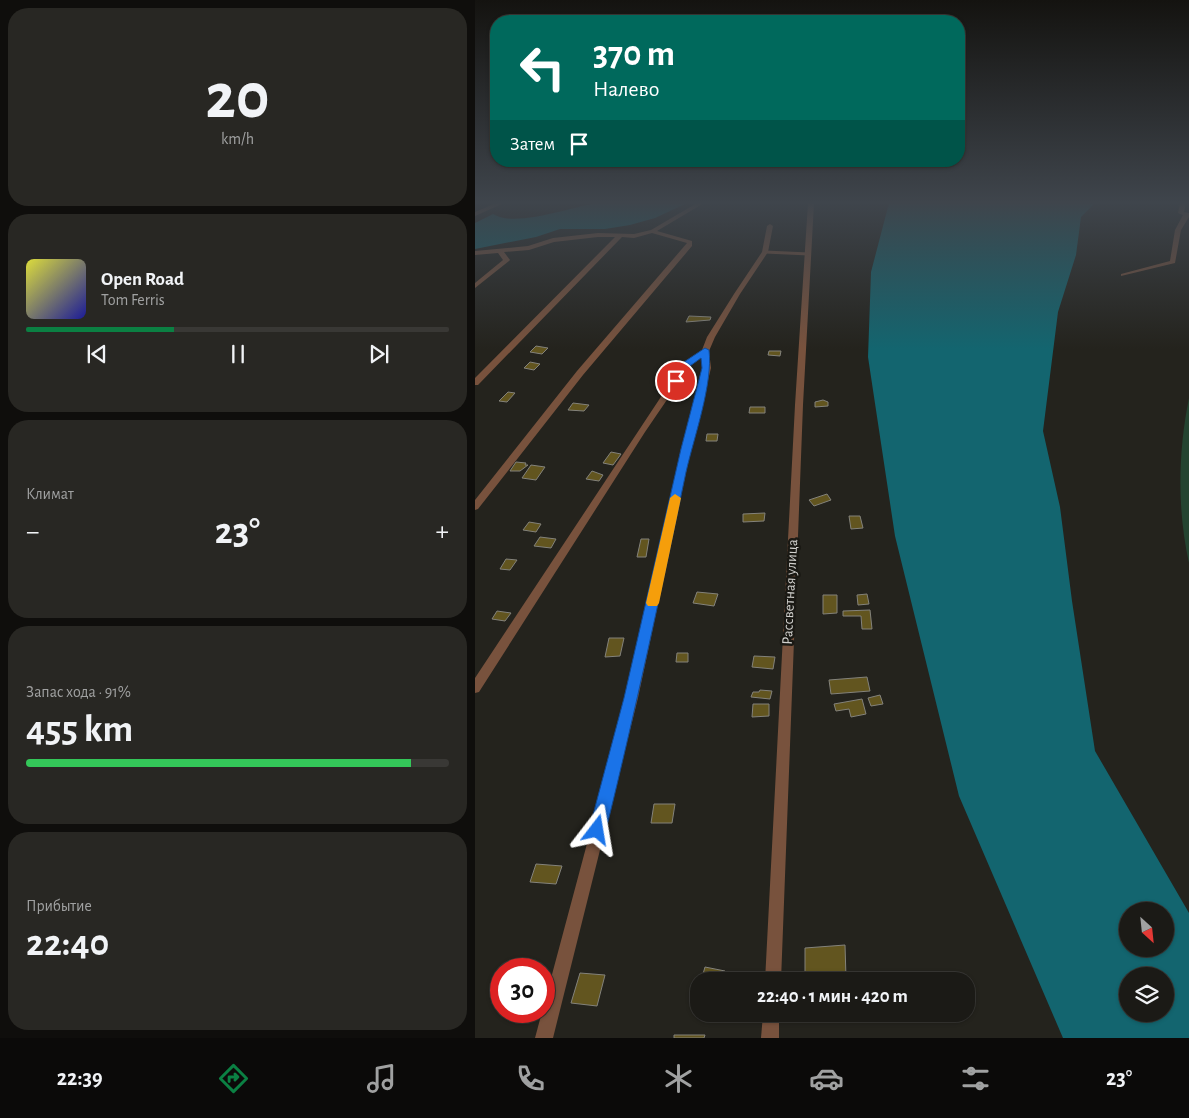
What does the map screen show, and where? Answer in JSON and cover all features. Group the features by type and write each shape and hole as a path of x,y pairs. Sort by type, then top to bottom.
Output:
{"street":[{"path":"475,253 505,251"},
{"path":"475,286 507,260 523,251"},
{"path":"475,383 605,251"},
{"path":"475,507 580,374 685,251"},
{"path":"1123,276 1173,262 1175,251"},
{"path":"501,252 507,260"},
{"path":"475,688 687,364 705,350 737,294 765,252"},
{"name":"Рассветная улица","path":"773,972 798,415 809,254"},
{"path":"544,1038 631,698 686,449 707,368 705,350"},
{"path":"770,1038 771,1022"}],"lane":[{"path":"765,252 809,254"}],"green space":[{"path":"1189,398 1189,563 1182,522 1180,481 1185,418"}],"water":[{"path":"876,251 1076,251 1058,312 1043,431 1060,507 1095,751 1189,913 1189,1038 1063,1038 959,796 895,536 868,357 871,272"}],"building":[{"path":"689,316 711,317 710,320 686,322"},
{"path":"536,346 548,348 542,354 530,352"},
{"path":"769,351 781,351 780,356 768,355"},
{"path":"530,362 540,364 534,370 524,368"},
{"path":"508,392 515,393 507,402 499,401"},
{"path":"823,400 828,402 828,406 815,407 815,402"},
{"path":"573,403 589,405 584,411 568,410"},
{"path":"750,407 765,407 765,413 749,413"},
{"path":"707,434 718,434 717,441 706,441"},
{"path":"611,452 621,454 613,465 603,463"},
{"path":"516,462 528,465 520,471 510,471"},
{"path":"531,465 545,467 536,480 522,478"},
{"path":"592,471 603,475 599,481 586,479"},
{"path":"827,494 831,500 814,506 809,500"},
{"path":"765,513 764,521 743,522 743,514"},
{"path":"849,516 860,516 863,528 851,529"},
{"path":"529,522 541,524 536,532 523,530"},
{"path":"540,537 556,539 551,548 534,546"},
{"path":"641,539 649,539 646,557 637,557"},
{"path":"506,559 517,560 510,570 500,569"},
{"path":"697,592 718,594 714,606 693,603"},
{"path":"867,594 869,604 858,605 857,595"},
{"path":"823,595 837,595 837,613 823,614"},
{"path":"870,610 872,629 862,629 861,616 843,616 843,611"},
{"path":"497,611 511,613 505,621 492,619"},
{"path":"609,638 624,638 620,656 605,657"},
{"path":"677,653 688,653 688,662 676,662"},
{"path":"754,656 775,657 773,669 752,667"},
{"path":"867,677 870,691 831,694 829,680"},
{"path":"760,690 772,691 770,699 751,697 753,692 759,692"},
{"path":"880,695 883,704 871,706 868,698"},
{"path":"862,699 866,714 851,717 849,709 836,711 834,704"},
{"path":"753,704 769,704 769,716 752,717"},
{"path":"654,804 675,804 672,823 651,823"},
{"path":"536,864 562,866 556,884 530,882"},
{"path":"845,945 846,972 805,972 805,948"},
{"path":"705,967 725,971 725,972 704,972"},
{"path":"580,973 605,975 597,1006 571,1003"},
{"path":"674,1035 705,1035 704,1038 674,1038"}],"slow traffic":[{"path":"653,603 675,498"}],"route":[{"path":"597,830 631,698 686,449 707,368 705,350 687,364 676,381"}]}
